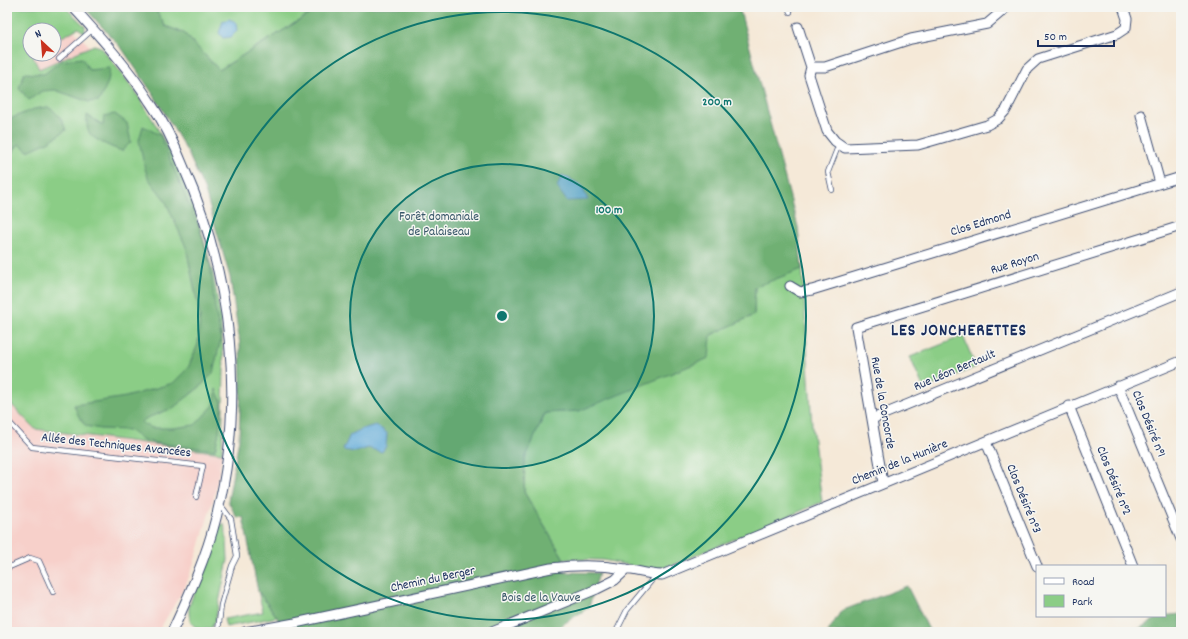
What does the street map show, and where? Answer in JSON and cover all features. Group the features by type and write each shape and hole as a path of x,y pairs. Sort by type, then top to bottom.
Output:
{"street":[{"path":"72,7 102,38 133,78 150,102 168,133 192,186 205,220 213,248 225,305 229,337 232,391 226,466 220,503 206,552 193,586 172,632"},
{"path":"811,67 825,67 911,38 987,24 1007,7"},
{"path":"798,27 811,67 809,75 835,141 845,148 918,145 987,125 998,119 1006,110 1026,69 1038,59 1117,34 1126,28 1127,19 1123,7"},
{"path":"1141,115 1160,183"},
{"name":"Clos Edmond","path":"790,286 800,292 812,290 1181,177"},
{"name":"Rue Royon","path":"856,327 1181,226"},
{"name":"Rue Léon Bertault","path":"872,419 1181,292"},
{"name":"Rue de la Concorde","path":"856,327 883,483"},
{"name":"Chemin de la Hunière","path":"627,569 654,575 662,575 671,572 883,483 986,442 1069,406 1181,361"},
{"name":"Clos Désiré n°1","path":"1118,386 1181,539"},
{"name":"Clos Désiré n°2","path":"1069,406 1133,565"},
{"name":"Clos Désiré n°3","path":"986,442 1037,565"},
{"name":"Chemin du Berger","path":"245,632 295,623 551,568 575,565 627,569"},
{"path":"492,632 597,589 615,580 627,569"}],"lane":[{"path":"62,56 93,29"},
{"path":"832,190 828,172 840,144"},
{"name":"Allée des Techniques Avancées","path":"7,420 32,447 203,466 196,498"},
{"path":"218,632 221,605 232,566 238,556 231,519 220,503"},
{"path":"7,568 30,558 39,561 53,592"},
{"path":"616,632 627,610 651,581 654,575"}],"shaded area":[{"path":"7,7 49,7 95,51 189,217 224,380 223,449 215,493 198,551 186,585 158,632 7,632"}],"green space":[{"path":"7,7 65,7 85,26 85,33 78,28 62,37 62,22 22,22 22,62 36,62 39,69 55,62 62,62 62,59 94,45 101,47 135,91 173,157 198,219 213,273 221,321 224,368 222,453 35,429 7,400"},
{"name":"Forêt domaniale de Palaiseau","path":"84,7 154,7 165,26 184,33 219,70 321,7 739,7 798,227 802,269 755,287 754,315 711,335 709,358 579,411 545,413 525,459 524,492 564,559 563,572 599,573 589,607 556,629 562,632 281,632 277,617 258,591 243,517 237,518 228,501 239,439 241,384 240,344 230,277 205,191 188,153 155,97 123,50"},
{"path":"154,7 321,7 219,70 184,33 165,26"},
{"path":"82,58 89,70 110,68 108,82 99,101 89,102 55,90 42,91 29,100 19,88 24,73 44,74 62,61"},
{"path":"48,107 59,117 66,130 50,141 28,151 19,144 7,159 7,120 34,109"},
{"path":"115,114 127,123 131,142 122,151 96,139 90,134 87,127 87,115 103,125 104,116"},
{"path":"143,126 160,135 200,229 210,264 215,307 221,338 213,373 200,387 173,408 147,418 141,422 152,428 173,428 195,425 214,405 216,389 222,403 219,432 215,450 154,443 142,439 129,430 100,429 86,426 79,417 74,405 126,397 173,383 188,368 198,344 200,316 186,247 165,200 148,178 139,140"},
{"path":"802,266 812,426 822,502 673,565 654,570 603,560 564,559 524,492 525,459 545,413 579,411 711,335 754,315 755,286"},
{"path":"963,336 976,367 924,389 910,357"},
{"path":"224,524 227,540 228,560 215,621 211,628 201,629 194,626 191,622 189,608 209,558 219,527"},
{"path":"907,586 930,632 828,632 841,611"},
{"path":"258,591 277,617 226,627 224,619 263,612"},
{"path":"1181,614 1181,632 1133,632 1159,617 1166,617 1166,616"}],"water":[{"path":"229,19 236,22 237,31 231,37 223,38 219,33 223,21"},
{"path":"562,175 581,185 588,200 567,201 557,187"},
{"path":"376,425 387,433 386,446 382,452 368,448 356,452 343,450 350,435 362,429"}],"district":[{"name":"LES JONCHERETTES","path":"959,332"}],"park label":[{"name":"Bois de la Vauve","path":"541,598"}]}
